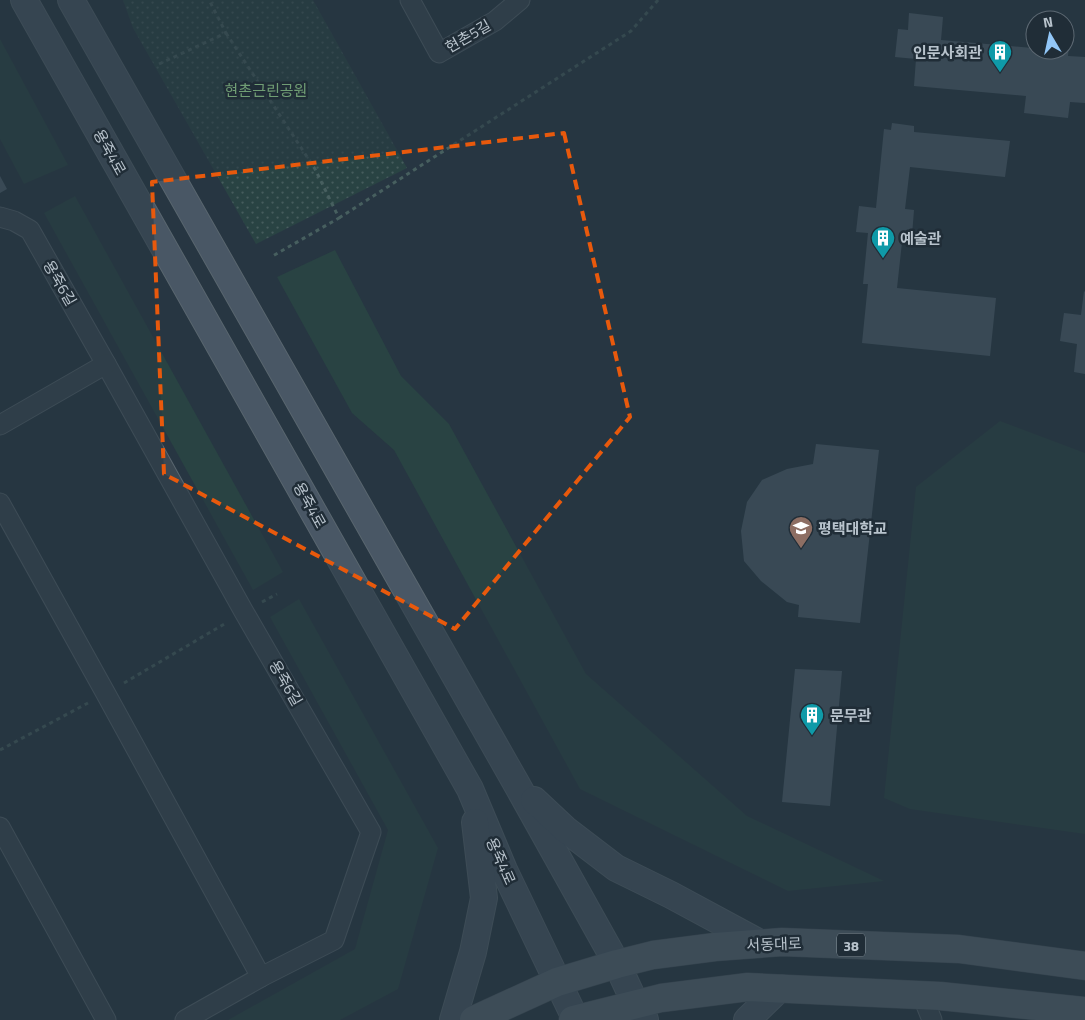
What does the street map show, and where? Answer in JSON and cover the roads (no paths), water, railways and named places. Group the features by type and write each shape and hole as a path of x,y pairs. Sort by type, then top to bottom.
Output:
{"main road":[{"name":"용죽4로","path":"24,0 470,789 504,870 574,1020"},
{"path":"71,0 516,783 617,964 640,1012"},
{"path":"516,783 565,829 616,868 760,943"},
{"path":"453,1020 473,952 484,898 470,789"},
{"name":"서동대로","path":"474,1020 557,982 617,964 653,955 760,943 782,942 959,949 1085,966"},
{"path":"574,1020 640,1012 661,998 748,987 922,995 1085,1011"},
{"path":"746,1020 780,988"}],"street":[{"name":"현촌5길","path":"410,0 439,52 495,21 520,0"},
{"name":"용죽6길","path":"0,218 14,220 30,230 244,612 371,832 334,940 261,977 185,1020"},
{"path":"0,425 106,364"},
{"path":"0,504 261,977"},
{"path":"0,827 106,1020"},
{"path":"922,995 932,1020"}],"place":[{"name":"인문사회관","path":"1000,73"},
{"name":"예술관","path":"883,259"},
{"name":"평택대학교","path":"801,549"},
{"name":"문무관","path":"812,736"}],"park label":[{"name":"현촌근린공원","path":"266,90"}]}
